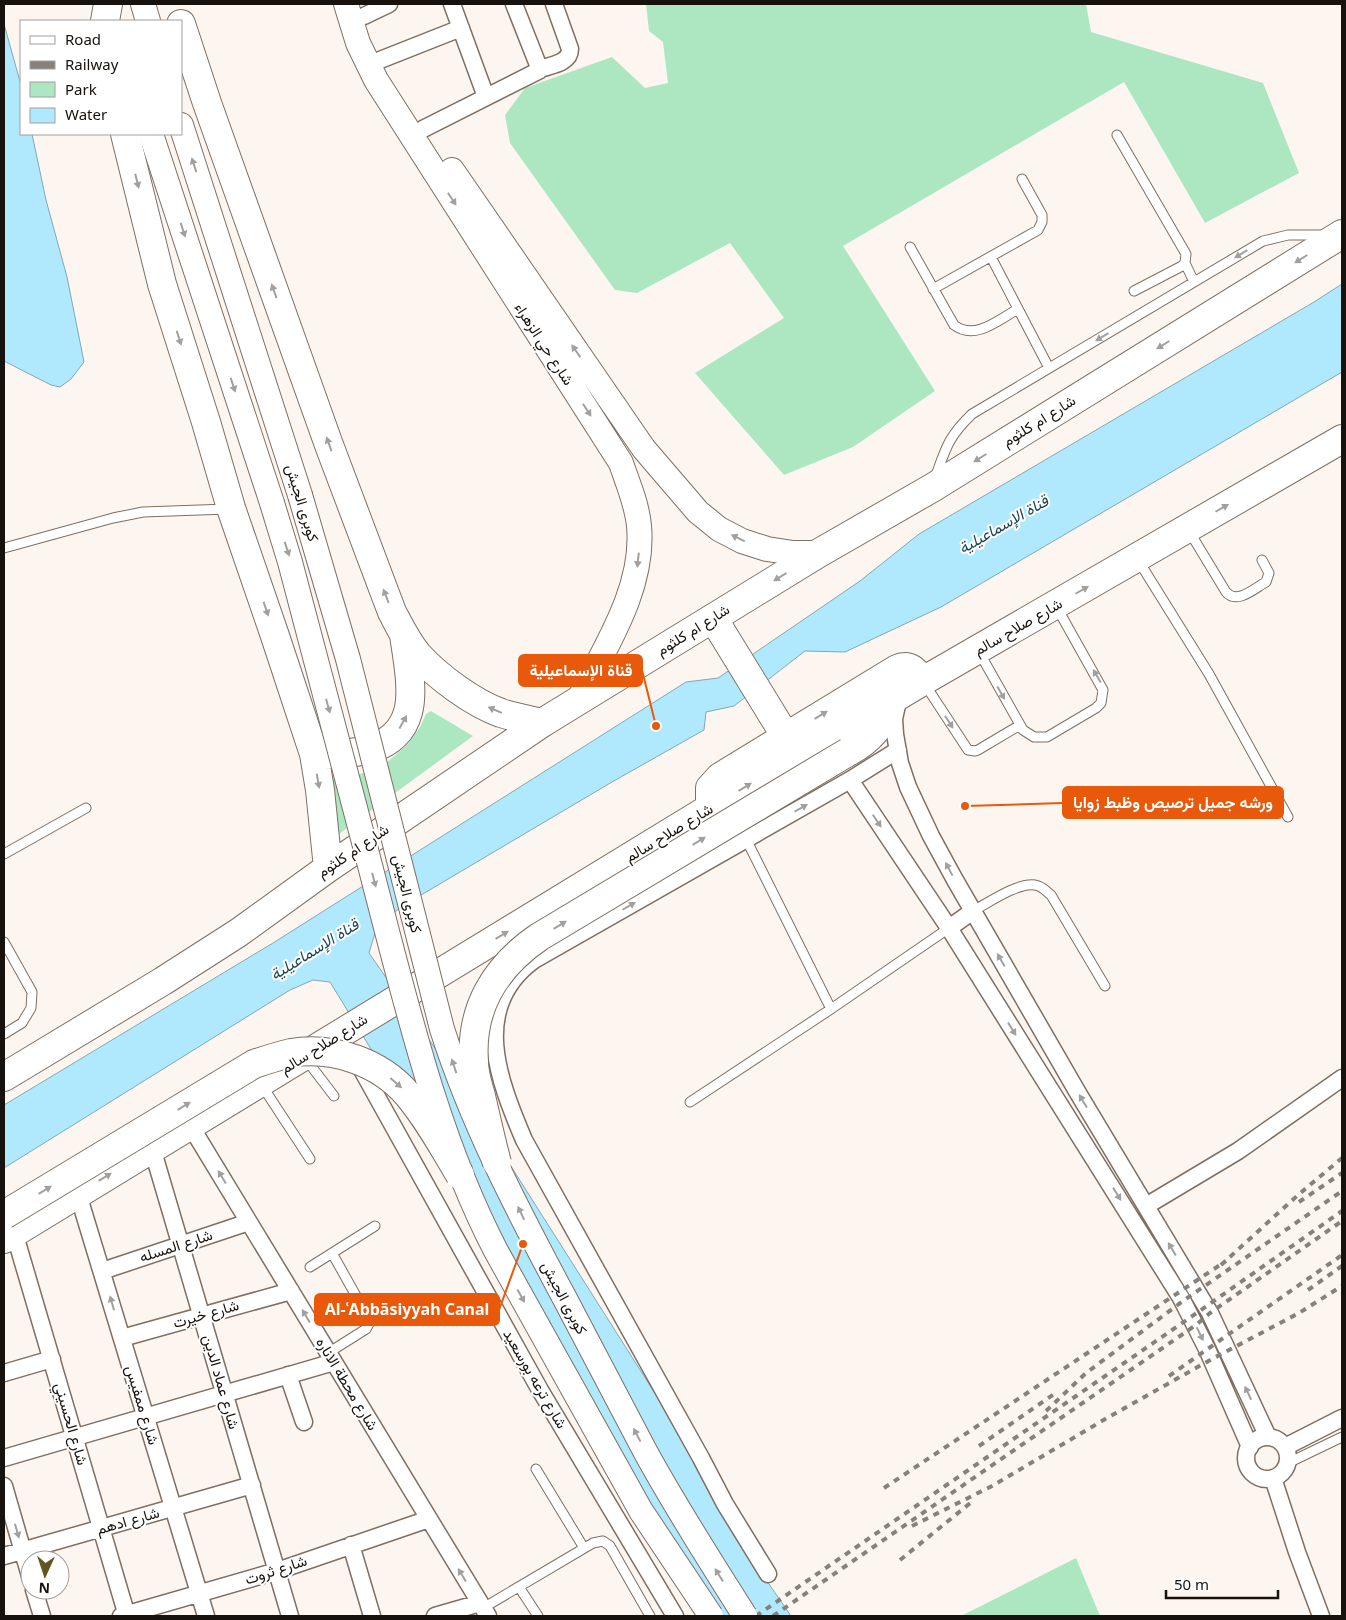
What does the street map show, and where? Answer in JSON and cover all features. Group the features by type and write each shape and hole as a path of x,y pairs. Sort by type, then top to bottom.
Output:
{"highway":[{"path":"105,20 108,4"},
{"path":"174,4 180,20"},
{"path":"182,26 207,103 329,445 392,612 404,635 433,670 472,698 502,713 542,723"},
{"path":"125,135 162,284 231,508 276,636 314,754 320,790 328,868"},
{"name":"شارع ام كلثوم","path":"4,1077 238,933 328,868 542,723 819,553 932,488 1340,235"},
{"name":"شارع صلاح سالم","path":"7,1229 78,1194 710,808 923,681 1342,439"},
{"path":"713,618 781,728"},
{"path":"314,754 349,754 375,748 391,738 402,726 408,712 410,700 404,635"},
{"path":"710,808 710,788 716,780 781,728 902,667 911,668 923,681"},
{"path":"497,1163 474,1064 473,1043 480,1009 487,992 499,972 517,953 539,937 859,747 883,722 896,698"},
{"path":"7,1229 254,1064 274,1057 300,1052 328,1052 345,1056 379,1070 393,1081 418,1107 460,1175"}],"main road":[{"path":"108,4 114,20"},
{"path":"143,4 148,20"},
{"name":"شارع حي الزهراء","path":"357,8 380,60 399,94 644,449 698,512 719,528 742,541 767,549 793,553 819,553"},
{"name":"شارع حي الزهراء","path":"357,8 358,43 380,86 621,463 635,504 639,525 640,547 632,590 578,701"},
{"name":"كوبرى الجيش","path":"182,129 300,495 348,659 442,1030 455,1071 528,1230 646,1452 745,1616"},
{"name":"كوبرى الجيش","path":"151,135 290,562 416,1042 460,1175 478,1217 496,1251 619,1473 661,1542 711,1616"},
{"path":"621,463 644,449"}],"street":[{"path":"357,8 390,4"},
{"path":"452,4 486,98"},
{"path":"514,4 540,69"},
{"path":"423,129 540,69 564,61 570,53 570,49 554,4"},
{"path":"380,60 461,28"},
{"path":"896,698 894,719 898,750 906,781 917,808 973,911 1108,1143 1210,1313 1268,1437"},
{"path":"768,1574 726,1504 524,1140 506,1098 498,1071 494,1048 495,1027 500,1003 514,978 534,960 850,780 898,750"},
{"path":"850,780 949,928 1183,1301 1207,1349 1250,1447"},
{"path":"949,928 973,911"},
{"path":"455,964 471,959 488,960 502,967 514,978"},
{"name":"شارع ترعه بورسعيد","path":"341,1033 540,1390 675,1616"},
{"path":"1146,1206 1238,1151 1342,1078"},
{"name":"شارع محطة الاناره","path":"190,1125 483,1609"},
{"path":"1091,1153 1108,1143"},
{"name":"شارع عماد الدين","path":"152,1148 290,1616"},
{"name":"شارع ممفيس","path":"78,1194 206,1616"},
{"name":"شارع المسله","path":"102,1270 249,1222"},
{"name":"شارع الحسيني","path":"7,1229 52,1359 102,1528 125,1616"},
{"name":"شارع خيرت","path":"122,1338 291,1291"},
{"path":"4,1458 288,1376 331,1358"},
{"path":"4,1373 52,1359"},
{"path":"288,1376 304,1422"},
{"path":"1286,1455 1342,1418"},
{"path":"1268,1437 1281,1442 1286,1455 1280,1475 1266,1479 1259,1477 1248,1468 1247,1453 1254,1441 1268,1437"},
{"path":"1273,1478 1297,1552 1321,1616"},
{"path":"4,1486 23,1550"},
{"name":"شارع ادهم","path":"26,1550 252,1486"},
{"name":"شارع ثروت","path":"125,1616 277,1571 429,1519"},
{"path":"351,1546 372,1616"},
{"name":"شارع ادهم","path":"4,1556 20,1552"},
{"path":"37,1600 42,1616"},
{"path":"445,1615 483,1609"}],"lane":[{"path":"1117,135 1186,254 1185,263 1194,282"},
{"path":"932,289 1038,230 1042,222 1042,215 1022,179"},
{"path":"932,488 947,444 957,429 972,414 1263,241 1296,235 1340,235"},
{"path":"910,247 954,325 965,332 977,331 1018,309"},
{"path":"991,257 1048,368"},
{"path":"1134,291 1185,263"},
{"path":"4,548 113,518 143,512 231,508"},
{"path":"1187,529 1226,592 1232,597 1240,597 1266,582 1269,573 1262,560"},
{"path":"1137,558 1209,674 1288,817"},
{"path":"978,650 1023,730 1034,737 1047,737 1096,708 1101,703 1103,697 1101,683 1056,605"},
{"path":"923,681 968,750 978,750 1020,725"},
{"path":"4,854 86,808"},
{"path":"746,839 831,1009"},
{"path":"973,911 1023,885 1033,884 1043,888 1051,895 1106,986"},
{"path":"690,1102 949,928"},
{"path":"4,942 32,992 31,1008 22,1023 4,1034"},
{"path":"304,1056 334,1096"},
{"path":"260,1082 310,1159"},
{"path":"310,1267 375,1226"},
{"path":"331,1358 366,1329 370,1322 332,1253"},
{"path":"1286,1455 1342,1437"},
{"path":"536,1469 584,1548"},
{"path":"483,1609 598,1541 607,1543 650,1616"},
{"path":"520,1587 538,1616"}],"green space":[{"path":"646,4 1086,4 1091,32 1263,83 1299,173 1205,223 1124,82 843,246 935,391 853,447 784,475 695,373 784,318 730,243 637,293 615,290 510,143 505,115 525,88 612,57 645,88 668,83 663,42 649,31"},
{"path":"431,711 473,736 335,837 331,781 336,777 358,775 385,764 407,745 420,727 426,714"},
{"path":"1076,1558 1100,1616 961,1616"}],"water":[{"path":"4,24 20,81 20,135 32,135 46,200 67,277 84,362 71,379 60,387 51,385 4,361"},
{"path":"1342,284 1342,372 941,607 845,652 805,651 734,706 706,712 704,730 612,782 411,901 378,923 369,953 448,1067 682,1436 767,1581 791,1616 723,1616 681,1556 330,982 313,980 290,990 4,1168 4,1105 273,943 686,682 718,678 860,581 919,534"}],"railway":[{"path":"1221,1265 1342,1158"},
{"path":"1299,1202 1342,1173"},
{"path":"1046,1411 1086,1373 1183,1301 1342,1191"},
{"path":"756,1616 1342,1211"},
{"path":"773,1616 1196,1325 1210,1313 1342,1221"},
{"path":"1169,1376 1342,1255"},
{"path":"884,1488 1226,1261"},
{"path":"1308,1290 1342,1266"},
{"path":"912,1526 992,1486 1107,1418 1299,1313 1342,1286"},
{"path":"979,1446 1057,1392"},
{"path":"900,1560 974,1500"}],"place":[{"name":"قناة الإسماعيلية","path":"656,726"},
{"name":"ورشه جميل ترصيص وظبط زوايا","path":"965,806"},
{"name":"Al-ʿAbbāsiyyah Canal","path":"523,1244"}]}
